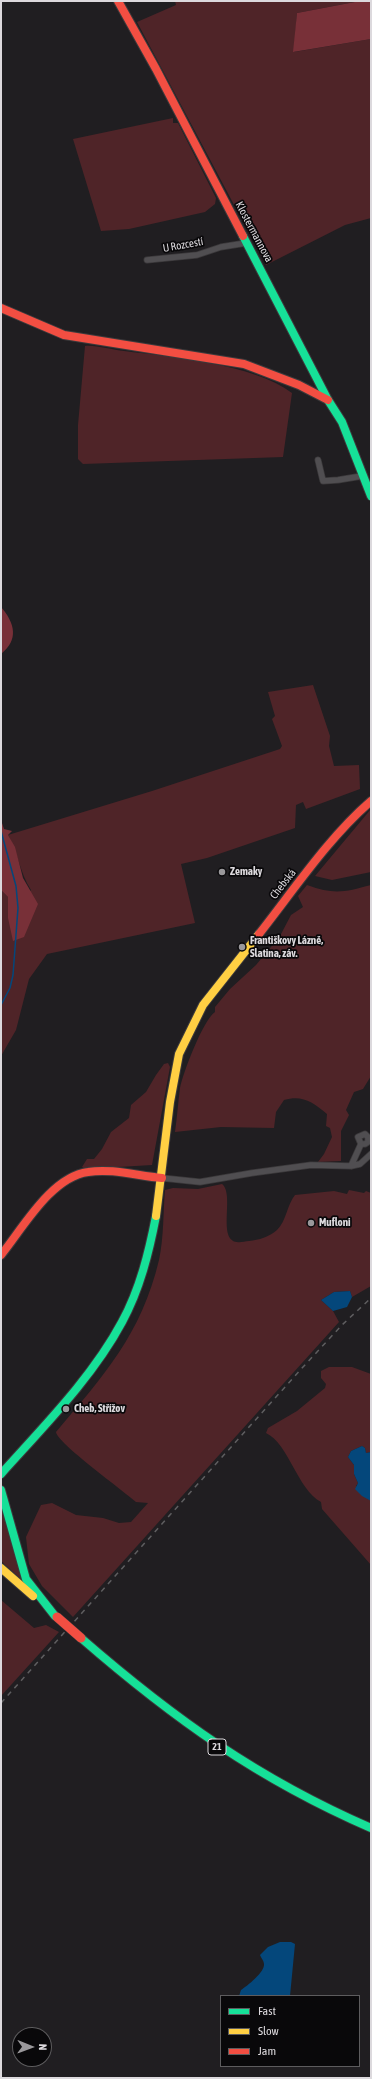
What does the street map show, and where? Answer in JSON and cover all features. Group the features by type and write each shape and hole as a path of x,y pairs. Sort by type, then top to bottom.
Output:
{"main road":[{"name":"Klostermannova","path":"118,1 156,69 328,400 342,422 371,496"},
{"path":"1,308 64,335 244,364 299,385 328,400"},
{"name":"Chebská","path":"1,1474 82,1384 122,1323 138,1288 151,1243 162,1178 170,1102 179,1054 204,1005 332,842 357,812 371,801"},
{"path":"1,1255 45,1200 59,1186 70,1178 89,1172 162,1178"},
{"name":"21","path":"1,1490 26,1579 56,1617"},
{"name":"21","path":"1,1568 163,1708 216,1746 270,1779 334,1812 371,1828"},
{"name":"21","path":"1,1575 56,1617"}],"street":[{"name":"U Rozcestí","path":"147,260 197,255 221,247 246,243"},
{"path":"318,460 323,481 362,476"},
{"path":"351,1166 361,1144"},
{"path":"162,1178 200,1182 304,1166 334,1164 351,1166 360,1164 371,1154"}],"shaded area":[{"path":"175,1 360,1 297,13 294,52 371,39 371,218 345,225 266,265 137,22 176,5"},
{"path":"360,1 371,1 371,39 293,52 297,13"},
{"path":"173,118 173,123 178,123 216,198 215,204 205,212 129,229 101,231 73,139"},
{"path":"85,346 211,363 256,375 276,383 292,393 283,457 83,464 78,459 78,425"},
{"path":"1,607 12,625 13,637 7,649 1,654"},
{"path":"313,685 330,736 329,746 334,766 359,765 360,789 306,809 303,802 296,805 295,828 207,858 181,864 195,923 47,954 29,979 16,1030 1,1056 1,890 8,897 8,918 31,890 24,877 8,835 152,791 280,749 282,746 272,719 275,716 268,692"},
{"path":"371,809 371,872 332,880 315,876"},
{"path":"1,820 4,829 12,831 8,835 15,847 23,878 38,904 24,937 13,941 8,918 8,897 1,890"},
{"path":"307,885 325,890 346,891 371,885 371,1076 363,1089 354,1092 346,1110 349,1115 341,1131 341,1161 318,1162 324,1154 332,1137 330,1128 326,1126 327,1114 312,1103 297,1098 284,1100 276,1112 274,1128 221,1127 175,1132 180,1088 189,1059 199,1036 210,1017 215,1012 215,1007 230,989 256,965 280,936 291,915 303,907 298,896"},
{"path":"168,1063 170,1067 152,1165 85,1169 82,1167 87,1159 94,1159 102,1149 111,1132 129,1118 131,1105 146,1092 164,1064"},
{"path":"222,1184 226,1189 227,1197 228,1234 231,1239 238,1242 253,1241 271,1235 280,1227 295,1195 334,1191 347,1194 349,1190 364,1193 366,1191 371,1193 371,1286 352,1297 350,1291 334,1292 321,1300 333,1311 339,1322 73,1617 42,1586 29,1564 26,1537 41,1505 52,1503 76,1515 103,1518 119,1523 131,1522 148,1503 136,1502 67,1446 59,1438 56,1432 90,1392 119,1353 142,1310 151,1287 161,1251 165,1190 173,1188 198,1189"},
{"path":"329,1367 352,1367 371,1374 371,1452 366,1453 365,1448 362,1446 351,1451 348,1457 354,1465 354,1474 358,1483 356,1486 371,1501 371,1565 322,1509 321,1502 313,1496 306,1487 281,1447 266,1433 268,1428 297,1411 325,1388 326,1384 321,1378 321,1371"},
{"path":"1,1503 23,1581 1,1561"},
{"path":"1,1600 34,1628 46,1625 59,1632 1,1696"}],"water":[{"path":"350,1291 352,1297 347,1307 333,1311 321,1300 334,1292"},
{"path":"362,1446 365,1448 366,1453 371,1452 371,1501 362,1496 355,1489 358,1483 354,1474 354,1465 348,1457 351,1451"},
{"path":"280,1942 291,1942 295,1944 290,1995 239,1995 241,1990 262,1971 264,1963 260,1955 268,1947"}],"waterway":[{"path":"1,831 16,886 18,908 13,975 10,988 1,1005"}],"railway":[{"path":"1,1703 303,1367 342,1325 371,1298"}],"traffic: fast":[{"path":"243,236 328,400 342,422 371,496"},
{"path":"1,1474 82,1382 110,1343 134,1297 147,1257 156,1216"},
{"path":"1,1490 26,1579 55,1616"},
{"path":"81,1638 149,1695 218,1745 291,1789 371,1828"}],"traffic: slow":[{"path":"156,1216 170,1102 179,1054 203,1005 259,934"},
{"path":"1,1568 33,1596"}],"traffic: jam":[{"path":"118,1 156,69 243,236"},
{"path":"1,308 64,335 244,364 299,385 328,400"},
{"path":"259,934 326,848 371,801"},
{"path":"1,1255 28,1218 50,1193 62,1183 75,1176 88,1172 106,1171 162,1178"},
{"path":"57,1617 81,1638"}],"place":[{"name":"Zemaky","path":"222,872"},
{"name":"Františkovy Lázně, Slatina, záv.","path":"242,947"},
{"name":"Mufloni","path":"311,1223"},
{"name":"Cheb, Střížov","path":"66,1409"}]}
